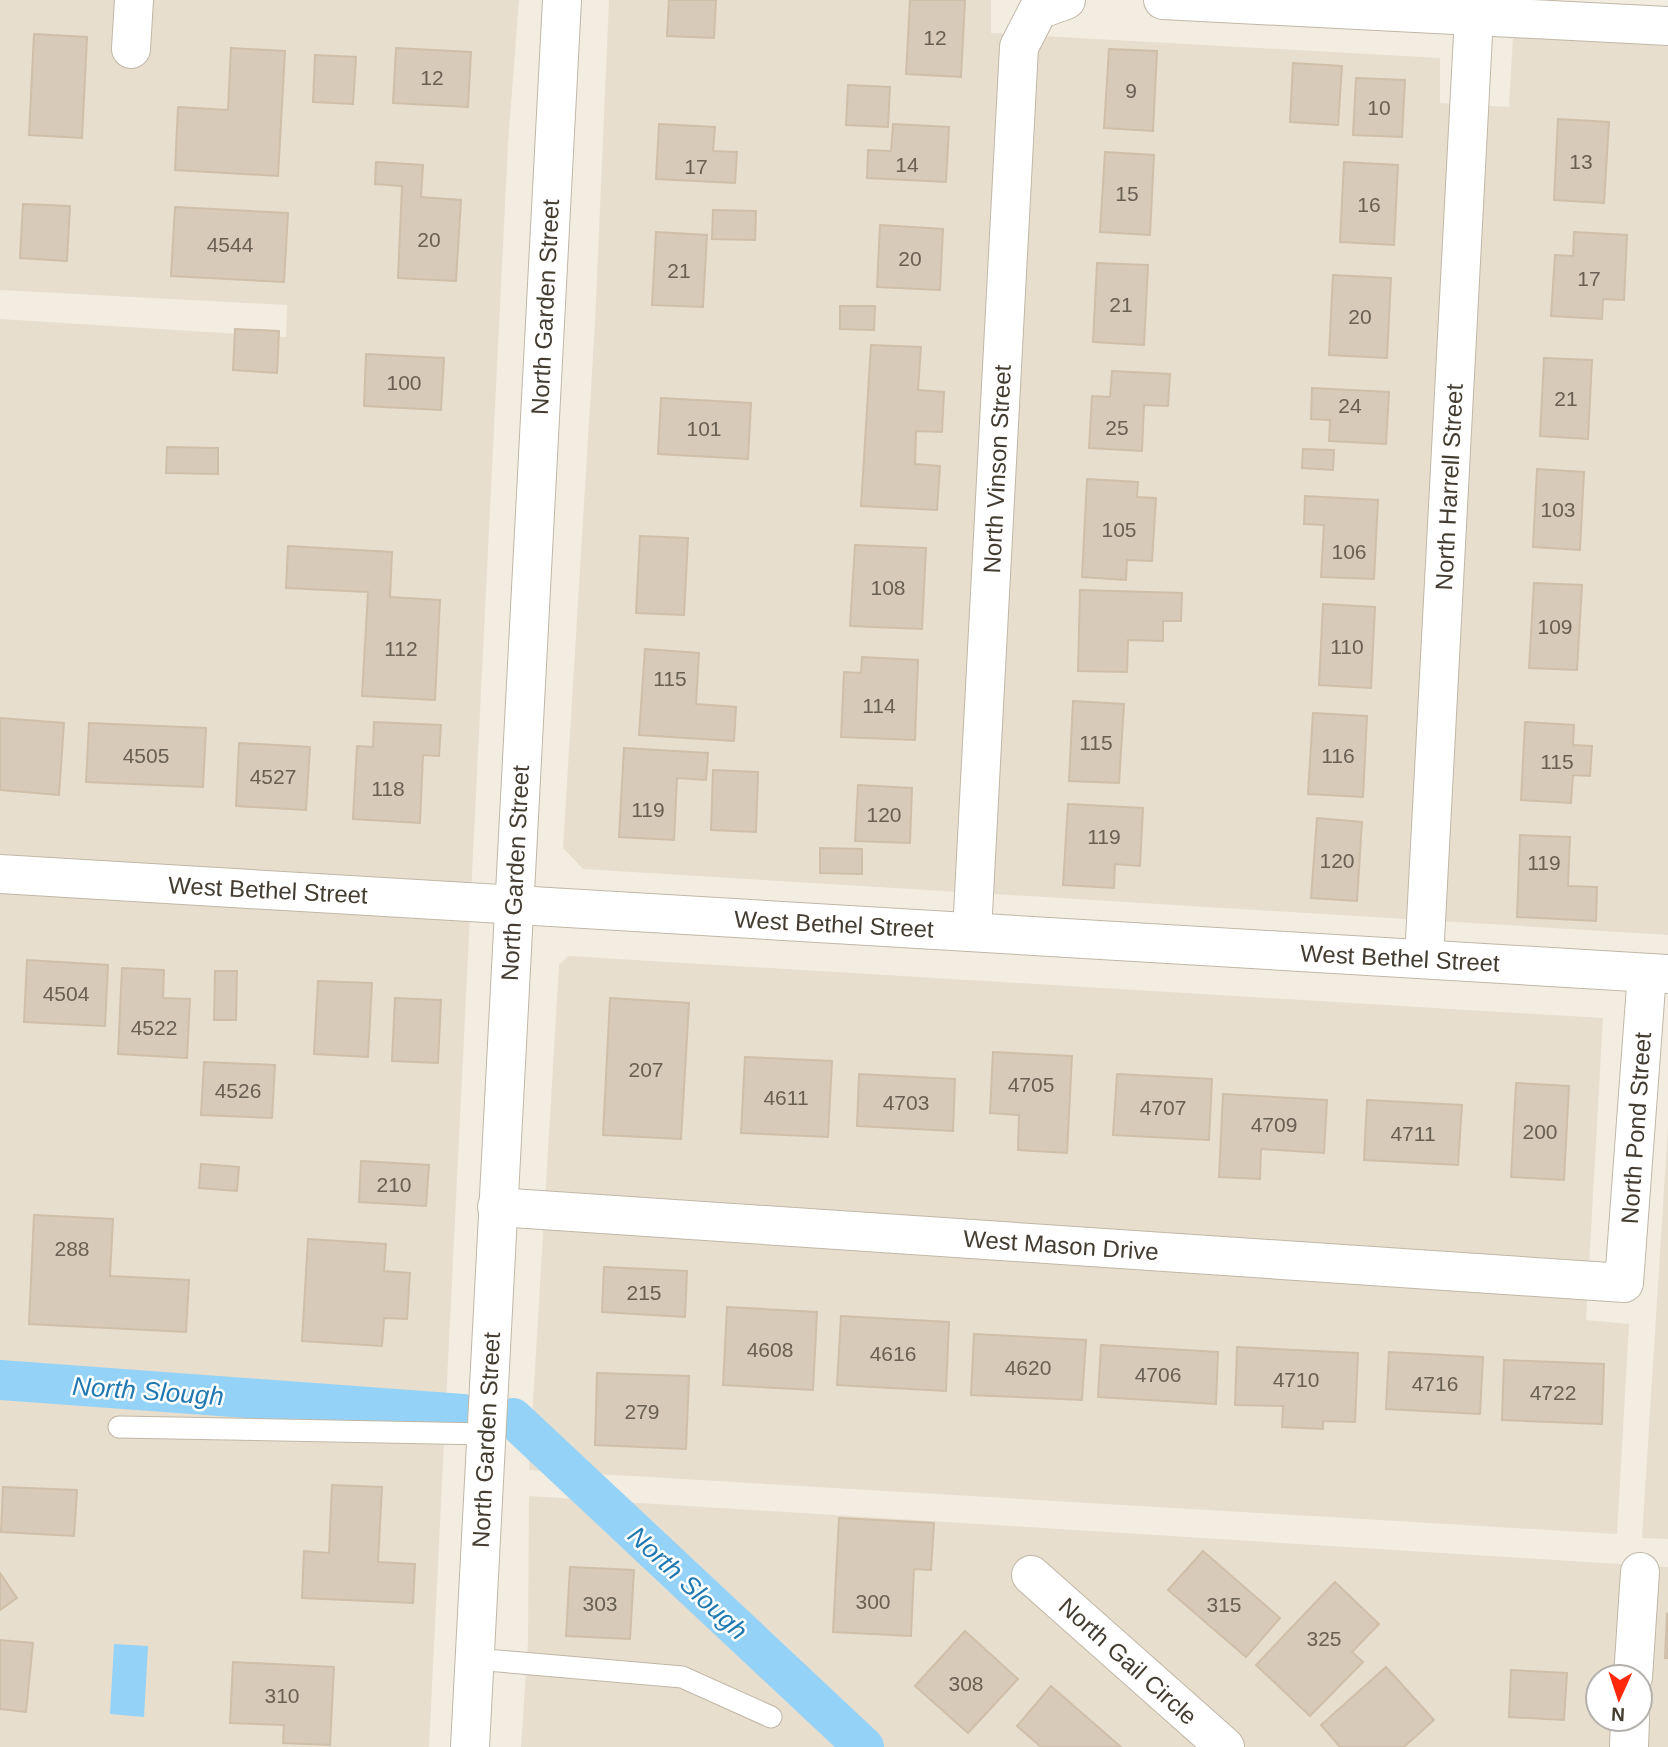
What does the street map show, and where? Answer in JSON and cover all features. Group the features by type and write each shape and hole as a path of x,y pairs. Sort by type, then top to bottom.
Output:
{"street":[{"path":"131,49 134,0"},
{"name":"North Garden Street","path":"470,1747 562,0"},
{"path":"1163,0 1668,26"},
{"name":"North Vinson Street","path":"972,932 1019,47 1052,5"},
{"name":"North Harrell Street","path":"1424,959 1474,16"},
{"name":"West Bethel Street","path":"0,874 1657,973"},
{"name":"North Pond Street","path":"1624,1283 1657,973"},
{"name":"West Mason Drive","path":"498,1207 1624,1283"},
{"path":"1634,1663 1640,1572"},
{"name":"North Gail Circle","path":"1031,1576 1225,1747"}],"lane":[{"path":"119,1427 486,1434"},
{"path":"475,1659 682,1676 771,1717"}],"shaded area":[{"path":"0,0 519,0 508,144 429,1747 0,1747 0,319 286,337 287,305 0,290"},
{"path":"609,0 991,0 991,33 1440,58 1440,103 1509,107 1513,36 1668,46 1668,935 583,869 563,848 595,323"},
{"path":"568,956 1603,1018 1586,1320 1629,1324 1617,1534 529,1470 559,965"},
{"path":"1668,1126 1668,1539 1642,1538"},
{"path":"529,1496 1668,1567 1668,1747 521,1747 528,1642"}],"water":[{"path":"114,1644 148,1646 144,1717 110,1714"}],"building":[{"path":"669,0 716,0 714,38 667,36"},
{"path":"910,0 965,0 961,77 906,74"},
{"path":"34,34 87,37 82,138 29,135"},
{"path":"231,48 285,51 278,176 175,170 178,107 228,110"},
{"path":"396,48 471,52 468,107 393,103"},
{"path":"1109,49 1157,51 1153,131 1104,128"},
{"path":"315,55 356,57 353,104 313,102"},
{"path":"1293,63 1342,66 1338,125 1290,122"},
{"path":"1356,78 1405,80 1402,137 1353,135"},
{"path":"848,85 890,87 888,127 846,125"},
{"path":"1558,119 1609,122 1604,203 1554,200"},
{"path":"659,124 715,127 713,151 737,152 735,183 656,179"},
{"path":"893,124 949,127 946,182 867,178 868,150 891,151"},
{"path":"1105,152 1154,155 1150,235 1100,232"},
{"path":"376,162 423,165 421,197 461,200 456,281 398,278 402,186 375,184"},
{"path":"1344,162 1398,165 1394,245 1340,242"},
{"path":"23,204 70,206 67,261 20,258"},
{"path":"175,207 288,213 284,282 171,276"},
{"path":"713,210 756,211 755,240 712,239"},
{"path":"880,225 943,229 940,290 877,287"},
{"path":"656,232 707,235 703,307 652,305"},
{"path":"1574,232 1627,235 1624,300 1603,299 1602,319 1551,316 1555,255 1573,256"},
{"path":"1097,263 1148,265 1144,345 1093,342"},
{"path":"1333,275 1391,278 1387,358 1329,355"},
{"path":"840,306 875,306 874,330 840,329"},
{"path":"235,329 279,331 277,373 233,370"},
{"path":"871,345 921,347 918,390 944,392 942,432 916,431 915,464 940,466 937,510 861,506"},
{"path":"366,354 444,358 441,410 364,406"},
{"path":"1544,358 1592,360 1588,439 1540,436"},
{"path":"1112,371 1170,374 1168,406 1144,405 1142,451 1089,448 1092,396 1110,397"},
{"path":"1312,388 1389,392 1386,444 1329,441 1330,420 1311,419"},
{"path":"661,398 751,403 748,459 658,454"},
{"path":"167,447 218,448 218,474 166,473"},
{"path":"1303,449 1334,450 1333,470 1302,468"},
{"path":"1537,469 1584,472 1580,550 1533,547"},
{"path":"1087,479 1138,482 1137,497 1156,498 1152,561 1127,560 1126,580 1082,577"},
{"path":"1305,496 1378,500 1374,579 1321,577 1324,525 1304,524"},
{"path":"640,536 688,538 684,615 636,613"},
{"path":"855,545 926,548 922,629 850,626"},
{"path":"288,546 392,552 390,597 440,600 435,700 362,696 368,592 286,588"},
{"path":"1534,583 1582,585 1577,670 1529,668"},
{"path":"1080,590 1182,593 1181,621 1163,621 1163,641 1128,640 1127,672 1078,671"},
{"path":"1323,604 1375,607 1371,688 1319,685"},
{"path":"645,649 699,653 696,704 736,707 734,741 639,735"},
{"path":"862,657 918,660 915,740 841,737 844,672 861,673"},
{"path":"1073,701 1124,704 1119,783 1069,781"},
{"path":"1313,713 1367,716 1363,797 1308,794"},
{"path":"0,718 64,723 59,795 0,790"},
{"path":"374,722 441,725 439,756 423,755 420,823 353,819 357,746 373,747"},
{"path":"1525,722 1574,725 1573,745 1592,746 1590,776 1573,775 1571,803 1521,800"},
{"path":"89,723 206,728 203,787 86,782"},
{"path":"239,743 310,747 306,810 236,806"},
{"path":"624,748 708,753 706,780 677,778 674,840 619,837"},
{"path":"713,770 758,772 756,832 711,830"},
{"path":"858,785 912,788 910,843 855,841"},
{"path":"1068,804 1143,808 1140,866 1115,864 1114,888 1063,885"},
{"path":"1317,818 1362,822 1357,901 1311,898"},
{"path":"1520,835 1570,837 1568,886 1597,887 1596,921 1517,917"},
{"path":"820,848 862,849 862,874 820,873"},
{"path":"27,960 108,965 105,1026 24,1022"},
{"path":"122,968 164,970 163,998 190,999 187,1058 118,1054"},
{"path":"215,971 237,971 236,1020 214,1020"},
{"path":"318,981 372,983 368,1057 314,1054"},
{"path":"395,998 441,1000 438,1063 392,1061"},
{"path":"610,998 689,1003 681,1139 603,1135"},
{"path":"993,1052 1072,1056 1067,1153 1018,1150 1019,1115 990,1113"},
{"path":"745,1057 832,1061 828,1137 741,1133"},
{"path":"204,1062 275,1065 272,1118 201,1115"},
{"path":"859,1074 955,1079 953,1131 857,1126"},
{"path":"1117,1074 1212,1079 1209,1140 1113,1135"},
{"path":"1516,1083 1569,1086 1564,1180 1511,1177"},
{"path":"1223,1094 1327,1100 1324,1153 1261,1149 1260,1179 1219,1177"},
{"path":"1367,1100 1462,1105 1458,1165 1364,1160"},
{"path":"361,1161 429,1165 426,1206 359,1202"},
{"path":"201,1164 239,1167 237,1191 199,1188"},
{"path":"34,1215 113,1219 110,1276 189,1280 186,1332 29,1324"},
{"path":"308,1239 386,1244 384,1271 410,1273 407,1319 384,1318 382,1346 302,1341"},
{"path":"604,1267 687,1271 685,1317 602,1312"},
{"path":"727,1307 817,1312 813,1390 723,1385"},
{"path":"841,1316 949,1322 946,1391 837,1385"},
{"path":"974,1334 1086,1340 1082,1400 971,1395"},
{"path":"1101,1345 1218,1352 1216,1404 1098,1397"},
{"path":"1237,1347 1358,1353 1355,1422 1323,1421 1323,1429 1282,1427 1283,1406 1235,1405"},
{"path":"1389,1352 1483,1357 1480,1414 1386,1409"},
{"path":"1504,1360 1604,1364 1602,1424 1502,1420"},
{"path":"597,1373 689,1376 686,1449 595,1445"},
{"path":"332,1485 382,1487 378,1562 415,1564 413,1603 302,1598 304,1551 329,1553"},
{"path":"3,1487 77,1490 74,1536 1,1532"},
{"path":"839,1518 934,1523 931,1570 914,1569 911,1636 833,1632"},
{"path":"1203,1551 1280,1618 1246,1657 1168,1590"},
{"path":"570,1567 634,1570 630,1639 566,1636"},
{"path":"0,1573 17,1598 0,1610"},
{"path":"1335,1582 1379,1624 1352,1652 1363,1662 1310,1716 1256,1665"},
{"path":"1667,1614 1668,1658 1665,1658"},
{"path":"965,1631 1018,1679 968,1733 915,1686"},
{"path":"0,1640 33,1643 26,1712 0,1709"},
{"path":"233,1662 334,1667 330,1745 283,1743 284,1725 230,1723"},
{"path":"1386,1667 1434,1720 1404,1747 1340,1747 1321,1725"},
{"path":"1511,1670 1567,1673 1564,1720 1509,1717"},
{"path":"1051,1686 1121,1747 1041,1747 1017,1726"}],"waterway":[{"name":"North Slough","path":"0,1380 463,1414"},
{"name":"North Slough","path":"513,1418 864,1747"}]}
